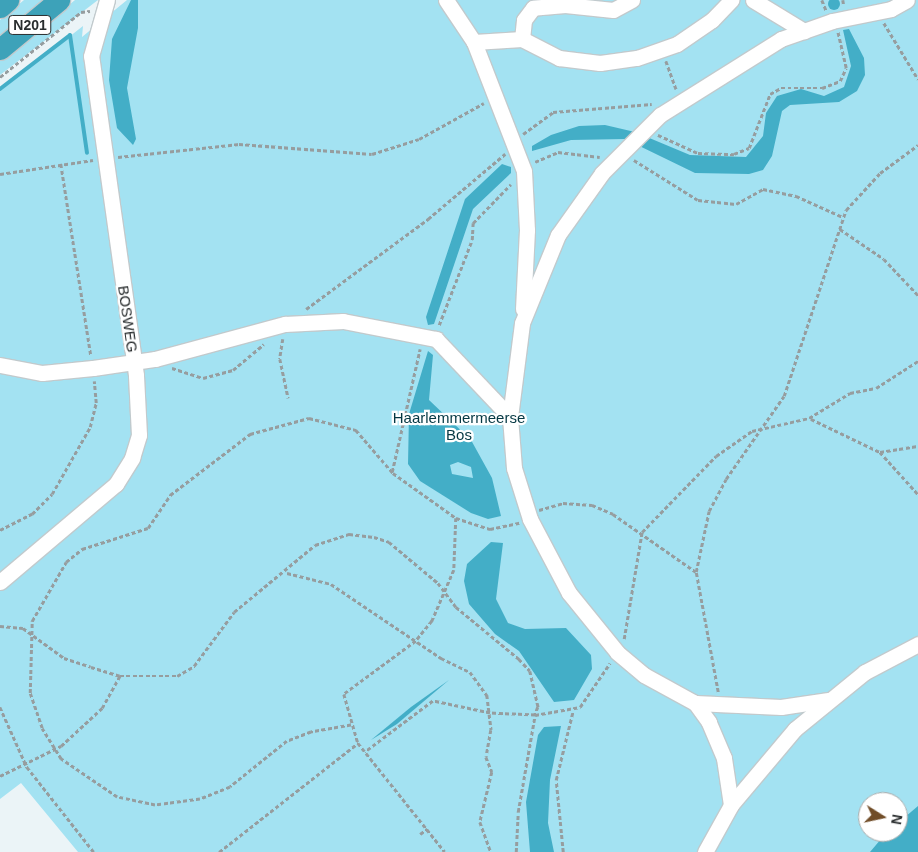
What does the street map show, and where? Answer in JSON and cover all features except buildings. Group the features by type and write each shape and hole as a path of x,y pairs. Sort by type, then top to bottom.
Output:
{"highway":[{"name":"N201","path":"0,7 8,0"},
{"name":"N201","path":"0,49 59,0"}],"street":[{"name":"BOSWEG","path":"0,582 92,508 116,484 132,458 139,435 135,362 91,56 101,14 107,0"},
{"path":"446,0 474,42 516,142 524,170 527,230 522,323 510,417 514,468 528,516 569,593 617,652 644,675 695,703 720,706 781,707 828,700"},
{"path":"522,39 524,20 533,8 565,5 613,10 631,0"},
{"path":"474,42 522,39 559,58 600,63 662,50 712,20 731,0"},
{"path":"753,0 804,31"},
{"path":"522,323 558,235 622,152 644,129 679,100 758,50 832,21 878,13 907,0"},
{"path":"0,365 42,372 93,368 155,358 285,324 343,321 430,337 510,417"},
{"path":"705,852 731,805 795,729 828,700 865,672 918,644"},
{"path":"695,703 717,737 731,805"}],"path":[{"path":"644,129 679,148 698,153 734,154 749,148 770,94 781,88 822,88 840,81 846,68 844,54 822,0"},
{"path":"0,77 81,12 101,14"},
{"path":"878,13 918,79"},
{"path":"288,398 280,360 285,324 428,219 553,112 601,111 679,100 662,50"},
{"path":"0,174 61,164 239,144 372,154 419,139 498,97"},
{"path":"720,706 696,572 709,511 726,479 765,427 784,396 843,217 873,179 918,145"},
{"path":"392,472 430,337 472,240 473,223 524,170 558,152 622,152 698,200 736,204 762,190 788,193 843,217"},
{"path":"0,530 32,514 52,494 75,454 96,404 93,368 61,164"},
{"path":"840,229 884,259 918,296"},
{"path":"155,358 203,378 233,370 267,341"},
{"path":"365,752 434,701 490,713 535,715 573,711 587,701 624,637 642,532 668,510 716,456 765,427 809,418 850,393 876,388 918,361"},
{"path":"351,724 311,732 287,742 230,786 176,804 135,802 102,791 55,749 42,728 30,693 34,640 32,621 66,562 82,549 148,528 170,495 262,428 310,418 344,424 356,430 392,472 456,518 490,529 576,502 613,514 642,532 696,572"},
{"path":"809,418 823,421 853,442 880,452 918,494"},
{"path":"880,452 918,446"},
{"path":"446,852 358,743 351,724 344,694 416,641 446,593 457,553 456,518"},
{"path":"0,626 23,628 34,640 64,658 120,676 177,676 194,666 234,612 287,573 326,538 374,537 389,542 530,671 538,693 518,812 516,852"},
{"path":"287,573 331,584 416,641 470,672 487,694 490,713 486,757 492,772 480,822 490,852"},
{"path":"0,776 26,765 55,749 102,708 120,676"},
{"path":"0,708 26,765 94,852"},
{"path":"563,852 556,780 573,711"},
{"path":"219,852 358,743"},
{"path":"420,834 427,829"}],"green space":[{"path":"24,0 49,0 0,41 0,20"},
{"path":"75,0 98,0 0,75 0,61"},
{"name":"Haarlemmermeerse Bos","path":"127,0 918,0 918,852 78,852 21,783 0,799 0,91 83,26 82,37"}],"shaded area":[{"path":"834,-2 840,4 834,10 828,4"},
{"path":"131,0 138,0 138,28 127,88 136,139 133,145 117,128 109,80 112,39"},
{"path":"849,29 864,58 865,75 857,91 839,102 790,105 782,111 772,156 763,170 749,174 695,173 625,139 571,140 532,151 532,146 551,135 579,126 605,125 635,132 690,155 746,157 763,136 766,113 777,96 801,89 824,96 844,87 851,66 843,30"},
{"path":"502,164 511,167 511,173 473,209 434,324 428,325 426,317 465,199"},
{"path":"428,351 433,355 429,400 471,440 492,478 501,516 488,519 471,513 420,481 408,464 409,414","holes":["458,462 471,467 473,478 452,474 450,465"]},
{"path":"491,542 503,543 496,599 508,623 525,629 566,628 591,655 592,669 574,700 554,702 519,651 495,634 469,604 464,581 467,564"},
{"path":"449,680 397,724 371,740 411,707"},
{"path":"561,726 550,780 548,823 554,852 530,852 526,802 538,735 544,727"},
{"path":"918,806 918,852 870,852 878,842 908,842 908,814"}],"waterway":[{"path":"0,89 70,35 87,153"}]}
